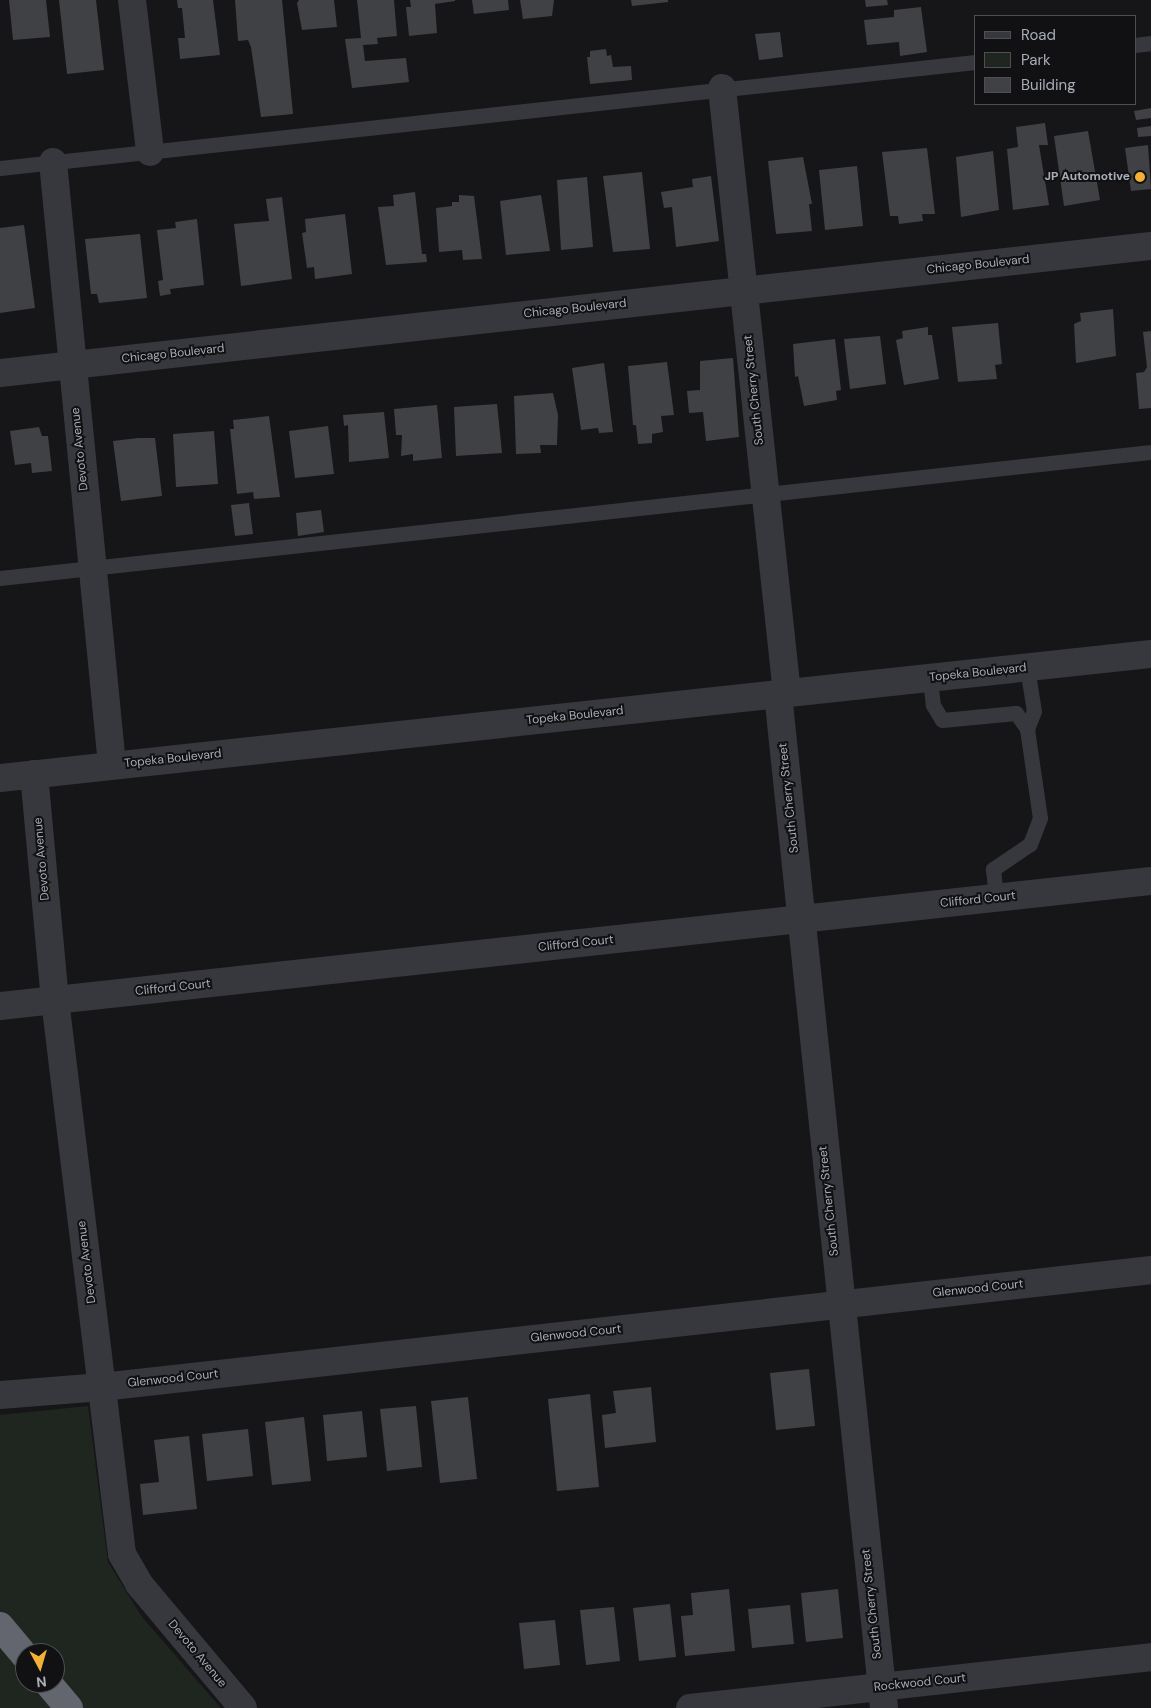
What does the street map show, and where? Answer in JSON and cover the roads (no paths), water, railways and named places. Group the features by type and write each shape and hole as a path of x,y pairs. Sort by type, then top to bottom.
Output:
{"highway":[{"path":"0,1626 15,1644"},
{"path":"56,1693 69,1708"}],"street":[{"path":"132,0 150,152"},
{"name":"South Cherry Street","path":"722,88 765,494 801,920 840,1305 883,1698"},
{"name":"Devoto Avenue","path":"53,162 112,766"},
{"name":"Chicago Boulevard","path":"0,373 1151,246"},
{"name":"Topeka Boulevard","path":"0,778 1151,654"},
{"name":"Devoto Avenue","path":"34,774 55,1000 122,1554 139,1584 242,1708"},
{"name":"Clifford Court","path":"0,1006 1151,881"},
{"name":"Glenwood Court","path":"0,1395 102,1387 1151,1270"},
{"name":"Rockwood Court","path":"690,1708 883,1698 1151,1658"}],"lane":[{"path":"1136,45 1151,44"},
{"path":"0,168 974,62"},
{"path":"0,578 1151,452"},
{"path":"1027,668 1034,711 1027,729"},
{"path":"930,678 933,705 942,720 1016,714 1027,729 1040,818 1030,844 993,869 996,898"}],"place":[{"name":"JP Automotive","path":"1140,177"}]}
